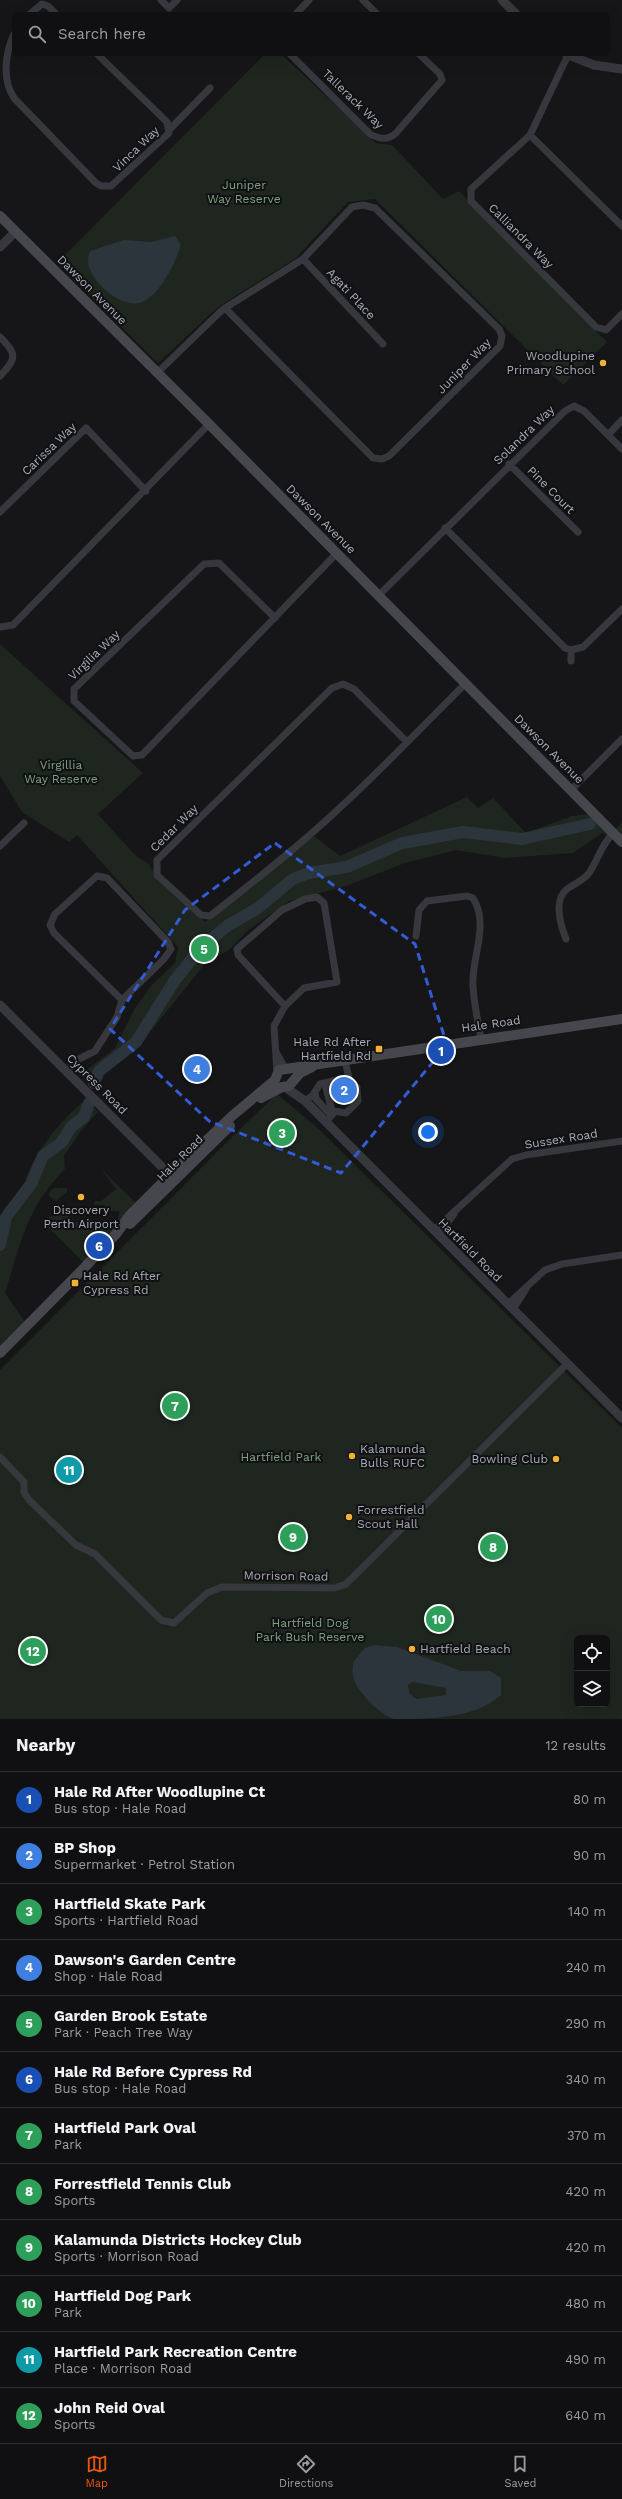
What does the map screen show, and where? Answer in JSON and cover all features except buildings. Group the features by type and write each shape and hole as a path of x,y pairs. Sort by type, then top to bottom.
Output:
{"main road":[{"name":"Dawson Avenue","path":"0,216 209,424 336,554 379,595 622,842"},
{"name":"Hale Road","path":"0,1352 116,1234 130,1215 173,1178 232,1116 282,1077 316,1066 346,1060 622,1019"},
{"name":"Hale Road","path":"294,1079 316,1066"},
{"path":"282,1077 294,1079"}],"street":[{"path":"161,0 169,8 177,0"},
{"path":"298,12 309,0"},
{"path":"363,0 375,12"},
{"path":"507,2 514,12"},
{"path":"32,12 42,4 48,6 54,12"},
{"name":"Vinca Way","path":"12,39 8,50 4,86 101,186 115,184 169,133 170,129 166,122 99,56"},
{"name":"Tallerack Way","path":"292,56 370,134 383,139 393,136 442,80 440,74 421,56"},
{"name":"Calliandra Way","path":"567,56 530,135 471,188 471,201 596,327 606,330 622,314"},
{"path":"570,56 594,65 622,69"},
{"path":"170,129 210,88"},
{"path":"530,135 622,226"},
{"name":"Juniper Way","path":"157,373 225,308 303,259 352,207 363,205 375,208 499,329 502,336 500,346 389,456 378,459 374,458 225,308"},
{"path":"0,246 15,232"},
{"name":"Agati Place","path":"303,259 383,344"},
{"path":"0,337 12,349 14,356 11,365 0,376"},
{"name":"Solandra Way","path":"379,595 509,464 565,410 574,406 584,411 622,449"},
{"path":"608,435 622,420"},
{"path":"0,626 13,625 146,491 209,424"},
{"name":"Carissa Way","path":"0,512 86,428 146,491"},
{"name":"Pine Court","path":"509,464 578,532"},
{"path":"445,528 565,648 571,650 583,647 622,609"},
{"name":"Virgilia Way","path":"275,618 220,563 204,564 74,689 74,701 133,756 139,756 275,618 336,554"},
{"path":"571,650 571,661"},
{"name":"Cedar Way","path":"407,742 354,689 343,684 332,688 157,860 157,875 201,915 210,916 298,845 407,742 466,683"},
{"path":"570,790 622,739"},
{"path":"0,846 24,823"},
{"path":"566,939 561,926 560,903 563,893 588,874 603,844 613,833"},
{"path":"66,1070 79,1059 98,1047 117,1017 122,1000 169,954 170,946 107,878 96,876 55,914 50,925 54,933 122,1000"},
{"path":"416,936 419,910 427,901 467,896 473,898 478,906 479,940 472,985 481,1039"},
{"path":"282,1077 276,1052 274,1026 285,1006 304,988 337,982 324,903 317,897 305,899 282,910 237,949 238,955 285,1006"},
{"name":"Cypress Road","path":"0,1004 173,1178"},
{"path":"329,1116 346,1113 358,1101 357,1087 350,1084 346,1060"},
{"path":"304,1099 315,1092 320,1084 344,1079 348,1074"},
{"name":"Hartfield Road","path":"282,1077 304,1099 329,1116 436,1232 622,1418"},
{"name":"Hartfield Road","path":"294,1079 304,1099"},
{"path":"329,1116 326,1088 327,1084 332,1081"},
{"path":"315,1092 316,1099 329,1116"},
{"name":"Sussex Road","path":"436,1232 512,1159 526,1155 622,1141"},
{"path":"510,1307 545,1270 562,1264 622,1256"},
{"name":"Morrison Road","path":"0,1457 24,1482 26,1497 66,1536 76,1545 95,1554 161,1620 174,1623 207,1593 222,1587 335,1588 346,1584 567,1364"}],"highlighted area":[{"path":"275,843 415,944 447,1045 341,1173 209,1121 110,1029 185,910"}],"green space":[{"name":"Juniper Way Reserve","path":"263,56 283,56 376,143 392,145 443,199 459,191 607,342 563,385 375,199 348,202 296,258 218,307 158,363 57,263"},
{"name":"Virgillia Way Reserve","path":"0,644 143,773 98,814 136,856 149,864 155,875 205,922 314,836 340,856 467,797 478,808 493,798 526,833 572,816 595,813 615,830 622,823 622,842 602,833 573,853 505,858 456,850 405,863 346,886 289,901 247,931 228,951 208,960 138,1047 87,1083 80,1075 115,1048 135,1008 152,985 175,963 178,947 77,835 69,842 22,812 0,776"},
{"name":"Hartfield Park","path":"277,1094 320,1130 622,1428 622,1719 0,1719 0,1370 238,1131"},
{"path":"86,1099 98,1112 80,1132 64,1156 65,1169 52,1183 33,1212 26,1227 5,1293 27,1325 0,1353 0,1218 23,1189 30,1168 41,1148 62,1122"},
{"path":"101,1169 139,1206 86,1265 42,1221 59,1212 69,1213 69,1222 82,1222 82,1218 92,1220 102,1226 109,1226 115,1223 119,1215 119,1211 105,1211 105,1205 94,1205 95,1201 101,1201 116,1189"},
{"path":"54,1188 67,1188 67,1192 56,1201 49,1196 50,1191"}],"shaded area":[{"path":"175,236 181,245 171,269 155,292 142,302 134,304 116,298 99,284 89,268 88,259 90,251 124,240 151,242"},
{"path":"374,1645 397,1647 461,1671 490,1671 501,1678 501,1695 478,1709 451,1716 422,1719 394,1719 388,1717 371,1703 360,1691 354,1680 352,1670 354,1661 365,1648","holes":["412,1682 446,1688 446,1695 416,1699 409,1693 408,1685"]}],"waterway":[{"path":"94,1083 99,1071 136,1042 175,980 200,949 227,926 258,908 293,879 309,873 347,867 402,843 463,832 522,839 590,824"},
{"path":"0,1245 6,1217 31,1184 43,1156 62,1142 71,1127 84,1117 89,1103"}],"place":[{"name":"Woodlupine Primary School","path":"603,363"},
{"name":"Garden Brook Estate","path":"204,949"},
{"name":"Hale Rd After Hartfield Rd","path":"379,1049"},
{"name":"Hale Rd After Woodlupine Ct","path":"441,1051"},
{"name":"Dawson's Garden Centre","path":"197,1069"},
{"name":"BP Shop","path":"344,1090"},
{"name":"Hartfield Skate Park","path":"282,1133"},
{"name":"Discovery Perth Airport","path":"81,1197"},
{"name":"Hale Rd Before Cypress Rd","path":"99,1246"},
{"name":"Hale Rd After Cypress Rd","path":"75,1283"},
{"name":"Hartfield Park Oval","path":"175,1406"},
{"name":"Kalamunda Bulls RUFC","path":"352,1456"},
{"name":"Bowling Club","path":"556,1459"},
{"name":"Hartfield Park Recreation Centre","path":"69,1470"},
{"name":"Forrestfield Scout Hall","path":"349,1517"},
{"name":"Kalamunda Districts Hockey Club","path":"293,1537"},
{"name":"Forrestfield Tennis Club","path":"493,1547"},
{"name":"Hartfield Dog Park","path":"439,1619"},
{"name":"Hartfield Beach","path":"412,1649"},
{"name":"John Reid Oval","path":"33,1651"}],"park label":[{"name":"Hartfield Dog Park Bush Reserve","path":"310,1630"}]}
